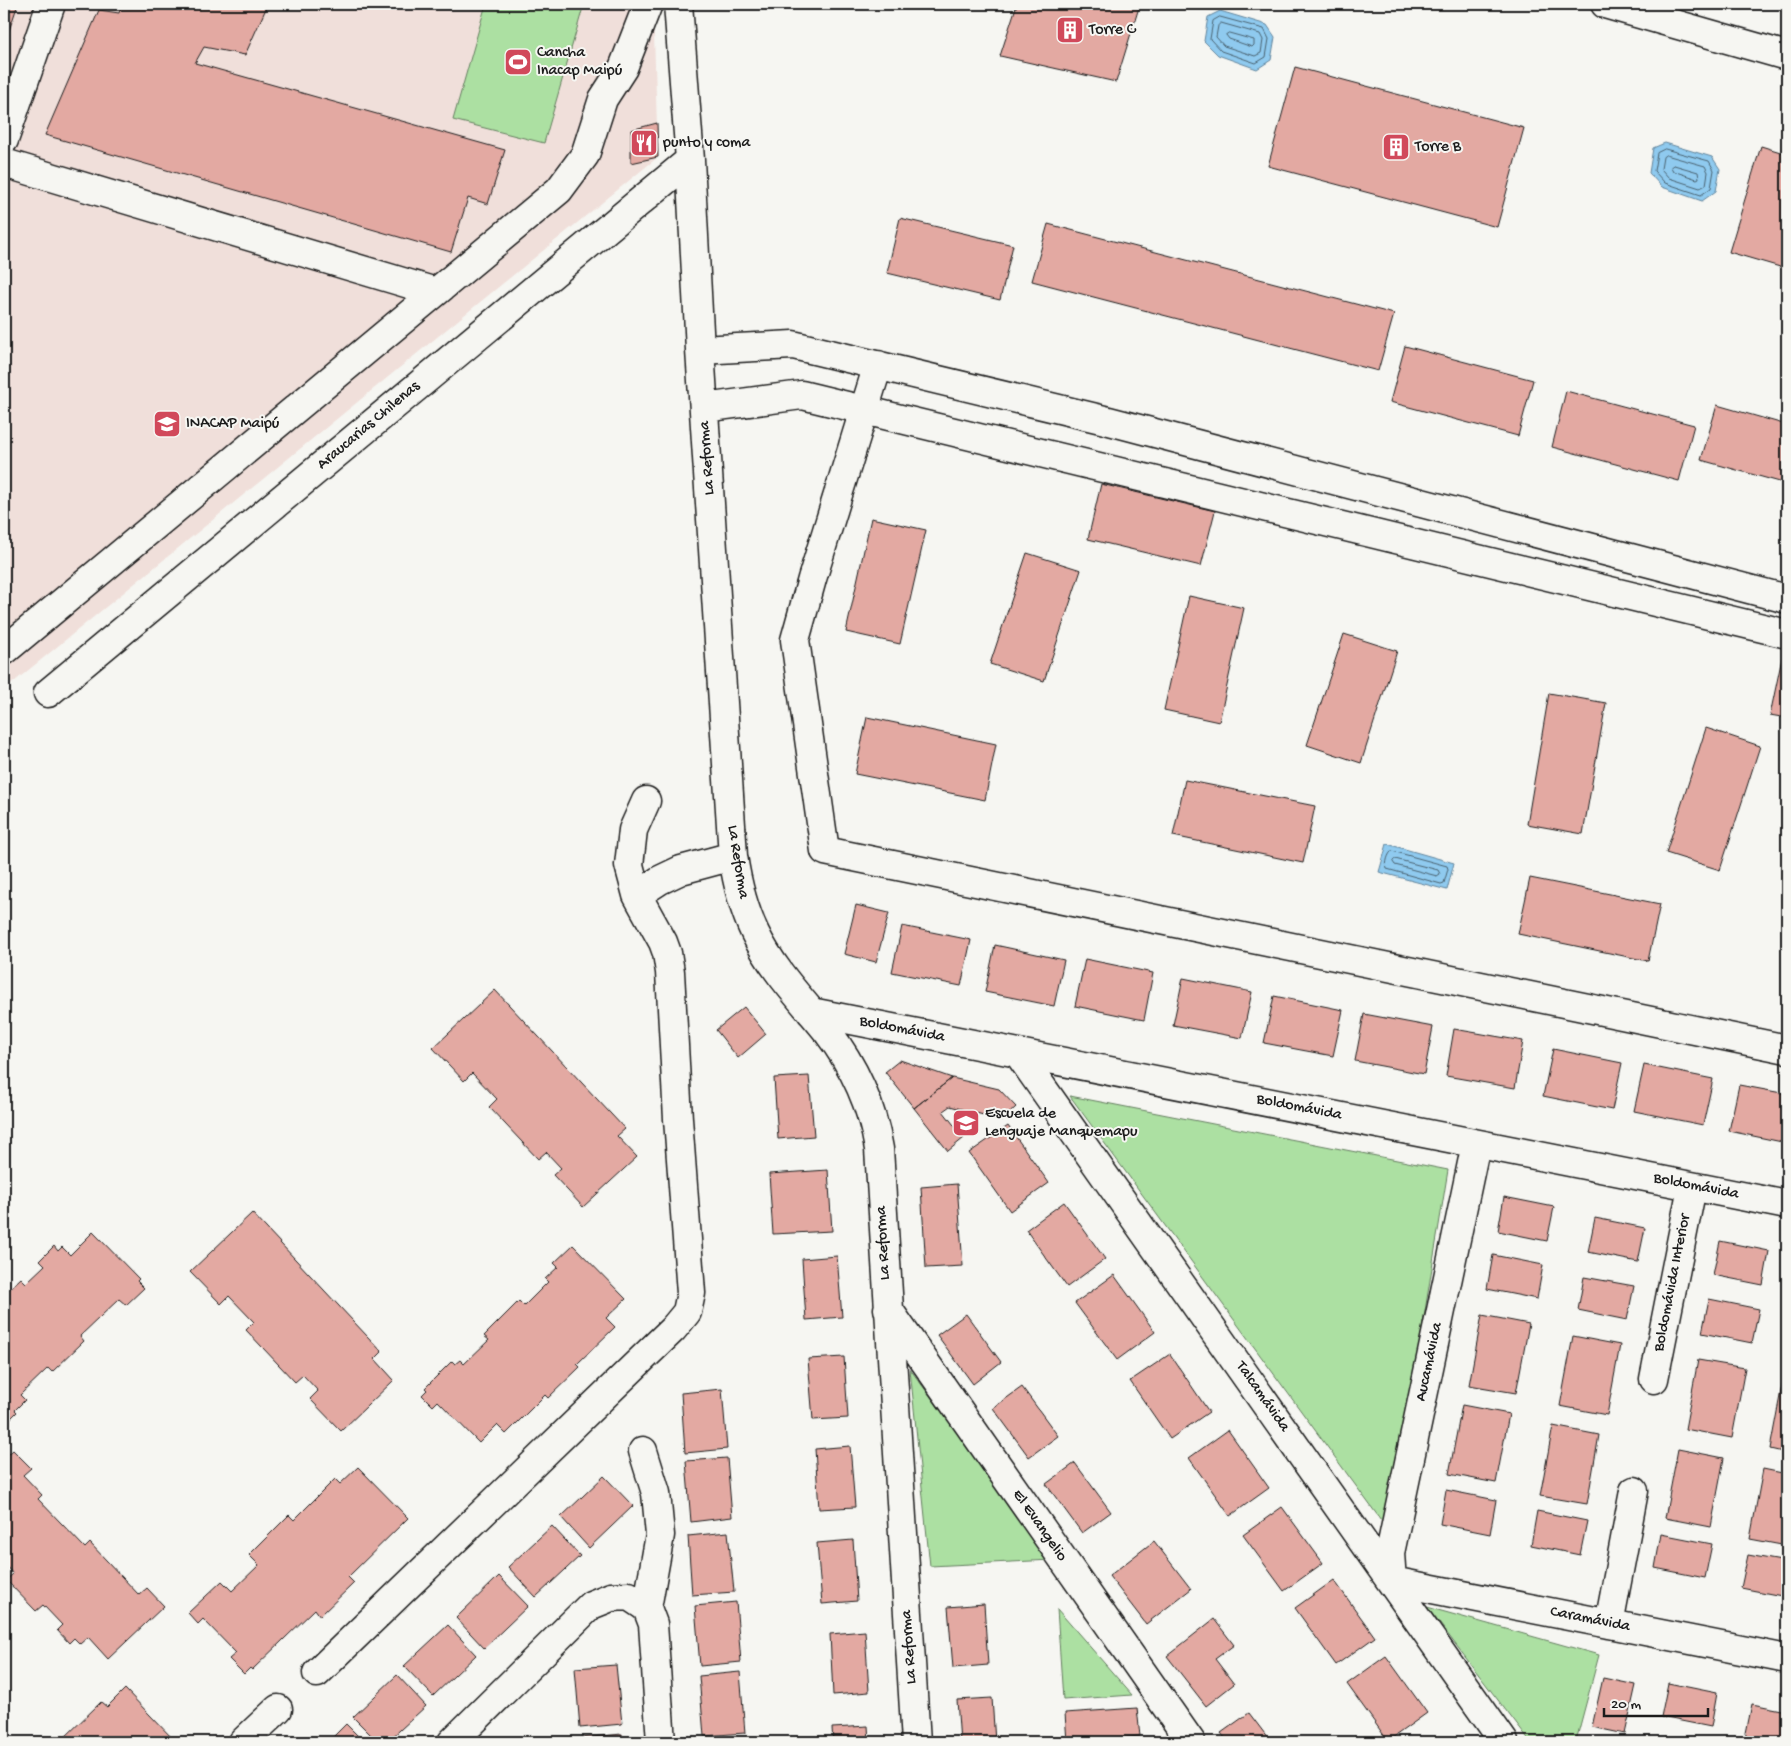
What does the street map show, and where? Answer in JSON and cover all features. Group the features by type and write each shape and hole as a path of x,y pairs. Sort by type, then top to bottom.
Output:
{"street":[{"path":"4,140 51,4"},
{"path":"4,651 559,190 585,155 604,99 623,68 648,4"},
{"name":"La Reforma","path":"678,4 690,160 700,350 733,856 743,903 756,934 777,968 828,1033 858,1081 870,1108 876,1128 879,1149 916,1742"},
{"path":"1605,4 1787,56"},
{"name":"Araucarias Chilenas","path":"48,693 690,160"},
{"path":"4,163 436,292"},
{"path":"700,350 793,345 1109,421 1787,599"},
{"path":"878,365 795,640 824,851 1787,1049"},
{"path":"704,408 802,395 1787,634"},
{"path":"1499,564 1511,526"},
{"path":"317,1673 673,1329 687,1312 691,1293 678,1119 670,972 667,953 661,936 637,895 629,864 633,830 646,801"},
{"path":"637,895 660,880 681,870 733,856"},
{"name":"Boldomávida","path":"811,1012 1787,1206"},
{"name":"Talcamávida","path":"1018,1053 1504,1742"},
{"name":"Aucamávida","path":"1392,1581 1390,1553 1476,1144"},
{"name":"Boldomávida Interior","path":"1654,1379 1692,1186"},
{"name":"El Evangelio","path":"888,1309 1191,1742"},
{"path":"643,1451 656,1493 660,1535 647,1608"},
{"path":"1609,1624 1634,1491"},
{"name":"Caramávida","path":"1392,1581 1787,1659"},
{"path":"452,1742 591,1606 611,1597 629,1596 647,1608 654,1624 661,1742"},
{"path":"243,1742 278,1709"}],"shaded area":[{"name":"INACAP Maipú","path":"4,4 653,4 658,157 4,690"}],"green space":[{"name":"Cancha Inacap Maipú","path":"486,4 584,4 544,143 453,120"},
{"path":"1070,1096 1448,1170 1389,1531"},
{"path":"910,1369 1052,1560 930,1566"},
{"path":"1427,1607 1599,1655 1576,1741 1530,1742"},
{"path":"1057,1609 1132,1695 1063,1700"}],"water":[{"path":"1220,11 1267,25 1275,37 1271,60 1257,69 1218,55 1204,41 1208,17"},
{"path":"1665,143 1712,157 1720,169 1716,191 1702,201 1662,187 1649,173 1653,148"},
{"path":"1387,844 1454,863 1447,890 1379,872"}],"building":[{"path":"4,4 18,4 4,45"},
{"path":"122,4 268,4 245,55 204,47 195,63 505,150 488,204 468,198 451,252 45,135 99,10 119,13"},
{"name":"Torre C","path":"1017,4 1140,4 1116,82 1000,56"},
{"name":"Torre B","path":"1295,67 1524,128 1497,227 1268,166"},
{"name":"punto y coma","path":"657,123 658,157 631,163 631,130"},
{"path":"1761,146 1787,154 1787,269 1729,252"},
{"path":"900,218 1013,245 1000,300 887,273"},
{"path":"1048,224 1394,314 1378,371 1032,281"},
{"path":"1405,346 1533,380 1518,436 1390,402"},
{"path":"1566,391 1694,425 1679,481 1552,447"},
{"path":"1717,405 1787,425 1787,484 1701,460"},
{"path":"1101,484 1215,511 1201,566 1088,539"},
{"path":"871,518 926,530 900,644 846,632"},
{"path":"1027,553 1081,570 1044,681 990,664"},
{"path":"1189,596 1244,608 1219,722 1164,710"},
{"path":"1344,634 1397,651 1361,763 1307,745"},
{"path":"1782,658 1787,659 1787,718 1770,715"},
{"path":"1549,693 1606,703 1583,834 1527,824"},
{"path":"867,717 996,744 985,800 855,774"},
{"path":"1706,728 1760,746 1720,870 1666,853"},
{"path":"1185,780 1315,806 1303,863 1173,836"},
{"path":"1530,878 1660,904 1648,961 1518,934"},
{"path":"856,905 889,913 876,962 844,954"},
{"path":"902,926 971,940 961,986 892,972"},
{"path":"995,945 1064,960 1054,1006 985,992"},
{"path":"1085,959 1153,973 1144,1020 1075,1006"},
{"path":"1183,978 1252,992 1242,1038 1173,1025"},
{"path":"495,990 625,1129 617,1136 637,1157 583,1207 553,1175 561,1168 546,1152 538,1159 489,1107 497,1099 472,1073 464,1081 433,1048"},
{"path":"1274,996 1343,1010 1333,1056 1264,1043"},
{"path":"744,1007 766,1034 738,1058 716,1030"},
{"path":"1364,1014 1433,1027 1424,1074 1355,1061"},
{"path":"1454,1029 1523,1041 1515,1088 1446,1076"},
{"path":"1553,1049 1622,1063 1612,1110 1543,1096"},
{"path":"900,1060 952,1078 914,1108 885,1072"},
{"path":"1644,1065 1713,1079 1703,1125 1634,1111"},
{"path":"809,1076 814,1136 778,1139 774,1078"},
{"path":"952,1078 999,1089 1016,1107 1002,1120 950,1106 943,1111 964,1138 948,1151 914,1108"},
{"path":"1739,1085 1787,1094 1787,1143 1729,1131"},
{"path":"1008,1126 1049,1183 1010,1211 969,1153"},
{"path":"828,1170 832,1231 773,1234 769,1174"},
{"path":"957,1184 963,1266 926,1268 921,1187"},
{"path":"1504,1197 1554,1207 1547,1241 1498,1231"},
{"path":"1064,1202 1105,1259 1067,1287 1026,1230"},
{"path":"252,1213 382,1352 375,1359 394,1380 341,1431 310,1399 318,1391 303,1375 295,1382 246,1330 254,1322 229,1296 221,1304 190,1272"},
{"path":"1595,1218 1645,1228 1638,1262 1588,1252"},
{"path":"93,1232 139,1279 137,1281 144,1288 126,1305 119,1299 80,1336 84,1341 52,1372 48,1368 20,1395 25,1400 15,1410 17,1412 4,1425 4,1294 21,1278 26,1283 45,1265 40,1260 54,1246 58,1251 62,1247 70,1255"},
{"path":"1720,1241 1769,1251 1763,1285 1713,1275"},
{"path":"573,1245 626,1299 606,1318 615,1327 577,1364 580,1367 548,1398 545,1395 506,1434 497,1425 479,1443 438,1401 433,1406 422,1395 427,1390 425,1388 452,1361 455,1364 460,1360 464,1364 489,1340 484,1336 519,1301 524,1306 548,1282 545,1279 558,1267 554,1263"},
{"path":"1493,1255 1543,1265 1537,1299 1487,1289"},
{"path":"837,1256 842,1317 806,1320 802,1259"},
{"path":"1114,1275 1155,1332 1117,1360 1075,1303"},
{"path":"1584,1277 1634,1286 1627,1320 1578,1310"},
{"path":"1709,1299 1759,1309 1752,1343 1702,1333"},
{"path":"966,1314 1001,1362 973,1384 937,1335"},
{"path":"1482,1315 1529,1324 1516,1393 1469,1385"},
{"path":"1573,1336 1620,1345 1607,1415 1560,1406"},
{"path":"1170,1354 1209,1412 1170,1439 1130,1381"},
{"path":"844,1357 848,1418 813,1420 808,1359"},
{"path":"1698,1360 1745,1368 1732,1438 1685,1429"},
{"path":"1783,1380 1787,1381 1787,1453 1770,1449"},
{"path":"1022,1387 1058,1436 1029,1457 993,1408"},
{"path":"722,1389 727,1449 685,1453 681,1393"},
{"path":"1462,1405 1509,1414 1496,1483 1449,1474"},
{"path":"1553,1426 1599,1435 1587,1504 1540,1496"},
{"path":"1228,1430 1269,1488 1230,1516 1189,1458"},
{"path":"850,1446 855,1507 819,1509 815,1449"},
{"path":"1678,1449 1724,1458 1711,1527 1665,1518"},
{"path":"13,1450 31,1468 23,1475 42,1495 38,1499 85,1548 90,1543 139,1595 147,1588 164,1606 108,1659 88,1637 80,1644 74,1638 69,1643 57,1630 62,1625 43,1605 36,1611 6,1580 13,1574 4,1564 4,1458"},
{"path":"727,1458 732,1517 691,1522 686,1461"},
{"path":"1075,1463 1111,1512 1082,1533 1046,1484"},
{"path":"358,1467 408,1518 348,1577 354,1583 320,1616 315,1609 252,1670 250,1668 244,1674 229,1659 236,1653 203,1619 198,1624 188,1613 222,1581 232,1591 259,1565 249,1555 289,1515 294,1520 335,1479 340,1484"},
{"path":"1763,1469 1787,1474 1787,1546 1750,1539"},
{"path":"604,1476 633,1506 589,1548 561,1517"},
{"path":"1446,1490 1496,1500 1490,1534 1440,1524"},
{"path":"1282,1507 1323,1563 1284,1591 1243,1535"},
{"path":"1537,1511 1587,1521 1580,1555 1531,1545"},
{"path":"552,1526 580,1556 536,1597 508,1567"},
{"path":"728,1532 734,1592 692,1595 688,1536"},
{"path":"1661,1534 1712,1544 1705,1578 1655,1568"},
{"path":"853,1540 857,1601 822,1604 817,1543"},
{"path":"1154,1541 1191,1589 1146,1624 1109,1576"},
{"path":"1748,1555 1787,1562 1787,1597 1741,1588"},
{"path":"499,1576 528,1606 484,1648 456,1618"},
{"path":"1334,1580 1375,1637 1336,1665 1295,1608"},
{"path":"736,1602 741,1662 700,1666 695,1606"},
{"path":"984,1604 988,1665 953,1668 948,1607"},
{"path":"1214,1619 1234,1645 1215,1659 1234,1684 1206,1706 1167,1656"},
{"path":"448,1625 476,1655 433,1696 404,1666"},
{"path":"865,1631 869,1692 833,1695 830,1634"},
{"path":"1386,1656 1427,1713 1388,1741 1347,1684"},
{"path":"616,1665 622,1724 580,1728 575,1668"},
{"path":"740,1672 745,1733 704,1736 699,1676"},
{"path":"397,1675 426,1706 387,1742 378,1742 353,1717"},
{"path":"1603,1678 1636,1685 1625,1734 1592,1727"},
{"path":"1668,1683 1717,1693 1711,1727 1661,1717"},
{"path":"125,1689 174,1740 172,1742 60,1742 101,1702 107,1707"},
{"path":"992,1698 995,1742 960,1742 957,1700"},
{"path":"1752,1704 1787,1711 1787,1742 1767,1742 1745,1738"},
{"path":"1137,1708 1140,1736 1067,1742 1065,1713"},
{"path":"1249,1713 1271,1742 1228,1742 1221,1733"},
{"path":"346,1724 364,1742 328,1742"},
{"path":"868,1726 869,1742 833,1742 832,1728"},
{"path":"622,1734 623,1742 581,1742 581,1738"},
{"path":"55,1737 60,1742 51,1742"}],"place":[{"name":"Torre C","path":"1070,30"},
{"name":"Cancha Inacap Maipú","path":"518,62"},
{"name":"punto y coma","path":"644,143"},
{"name":"Torre B","path":"1396,147"},
{"name":"INACAP Maipú","path":"167,424"},
{"name":"Escuela de Lenguaje Manquemapu","path":"966,1123"}]}
